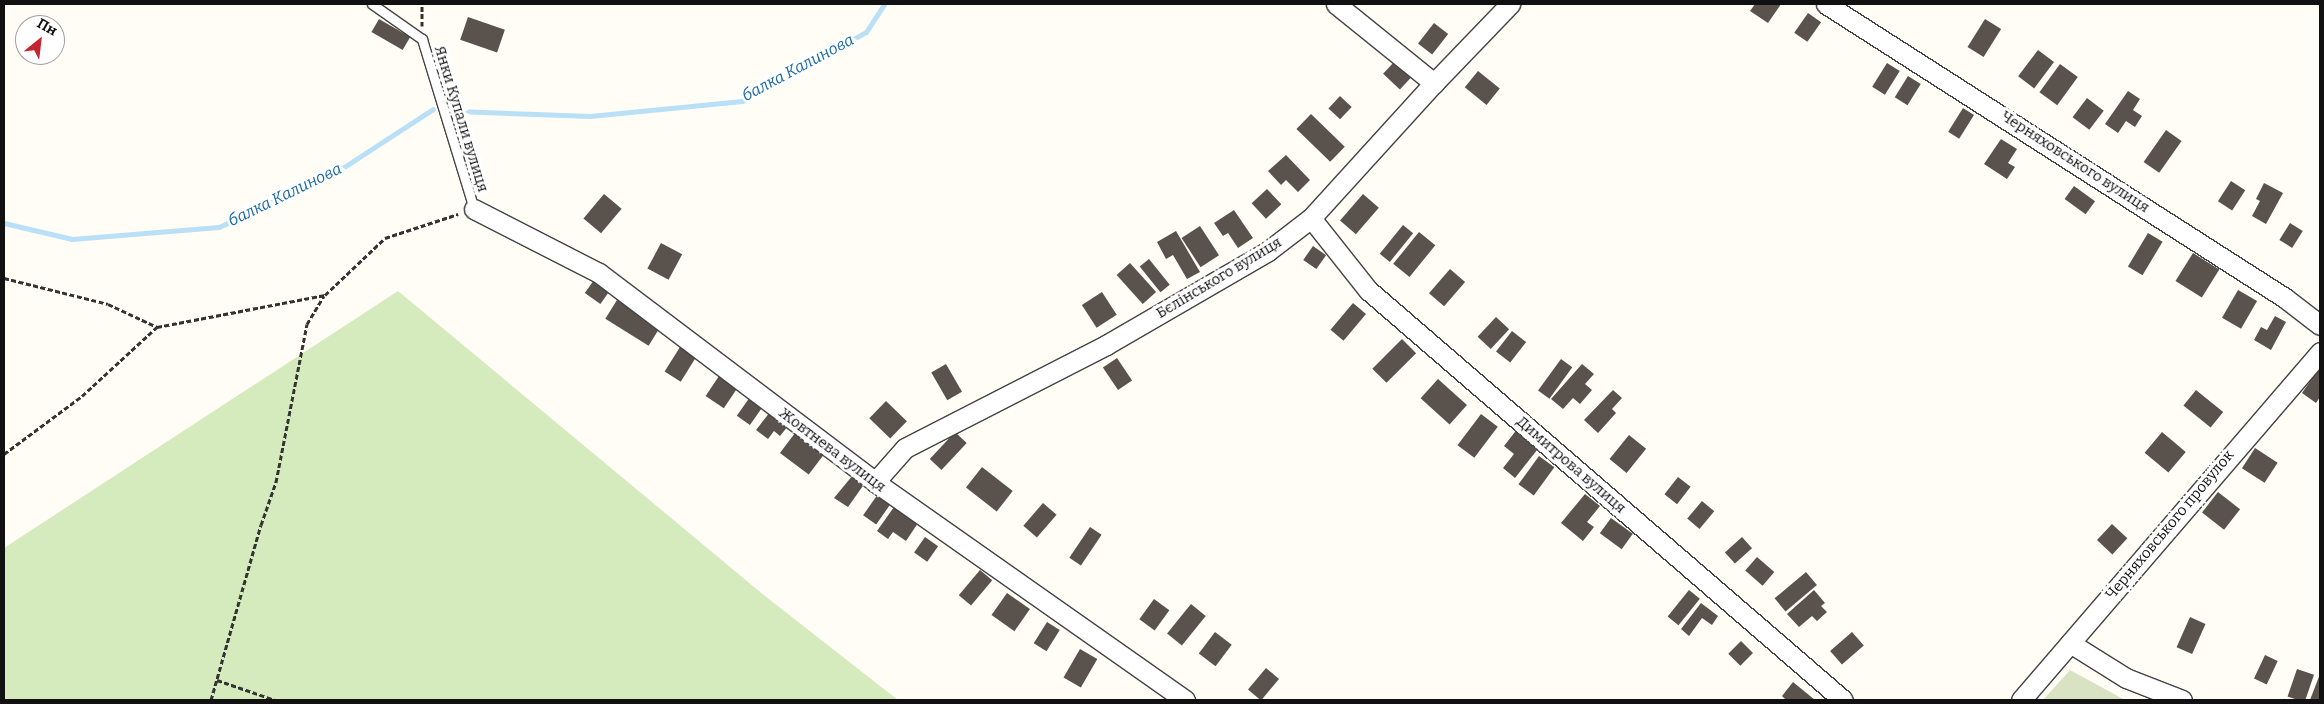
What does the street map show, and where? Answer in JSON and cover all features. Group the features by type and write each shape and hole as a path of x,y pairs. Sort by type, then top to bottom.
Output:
{"street":[{"path":"1336,4 1434,83"},
{"name":"Бєлінського вулиця","path":"875,482 906,448 1106,345 1268,251 1311,218 1434,83 1510,4"},
{"name":"Черняховського вулиця","path":"1826,4 2285,298 2320,325"},
{"name":"Жовтнева вулиця","path":"474,209 599,273 875,482 1185,700"},
{"name":"Димитрова вулиця","path":"1311,218 1368,290 1843,700"},
{"name":"Черняховського провулок","path":"2021,700 2320,352"},
{"path":"2070,643 2126,678 2182,700"}],"lane":[{"name":"Янки Купали вулиця","path":"372,4 422,39 474,209"}],"path":[{"path":"422,4 422,39"},
{"path":"212,700 261,525 276,482 307,324 325,295 385,238 474,209"},
{"path":"4,278 108,304 157,327"},
{"path":"4,454 82,396 157,327 325,295"},
{"path":"217,680 275,700"}],"green space":[{"path":"398,291 765,596 898,700 4,700 4,548"},
{"path":"2070,670 2125,700 2043,700"}],"building":[{"path":"1755,4 1781,4 1768,23 1750,11"},
{"path":"1808,13 1821,22 1807,42 1794,33"},
{"path":"468,17 505,30 497,52 460,40"},
{"path":"379,19 410,37 403,50 372,32"},
{"path":"1985,19 2001,29 1984,57 1968,47"},
{"path":"1434,23 1448,34 1432,55 1418,43"},
{"path":"2038,50 2054,62 2034,88 2018,76"},
{"path":"1394,62 1411,78 1400,89 1383,74"},
{"path":"1887,63 1900,71 1885,95 1872,87"},
{"path":"2060,64 2078,77 2057,105 2039,92"},
{"path":"1478,71 1500,89 1487,105 1465,87"},
{"path":"1908,76 1921,84 1907,105 1895,97"},
{"path":"2128,91 2140,99 2133,110 2142,116 2135,127 2126,121 2118,133 2105,124"},
{"path":"1340,96 1352,107 1340,119 1328,108"},
{"path":"2087,98 2104,111 2089,130 2073,117"},
{"path":"1963,108 1974,115 1959,139 1948,132"},
{"path":"1311,114 1345,147 1330,162 1296,129"},
{"path":"2166,130 2182,141 2159,173 2144,162"},
{"path":"2001,139 2017,149 2008,163 2015,167 2007,179 1984,164"},
{"path":"1286,155 1310,180 1298,192 1286,180 1281,185 1268,171"},
{"path":"2231,181 2245,190 2232,210 2218,201"},
{"path":"2264,183 2283,193 2266,224 2252,216 2260,201 2256,199"},
{"path":"2074,186 2095,201 2086,214 2065,199"},
{"path":"1267,189 1281,204 1266,219 1252,203"},
{"path":"604,194 622,209 601,233 583,219"},
{"path":"1363,194 1379,208 1356,234 1340,220"},
{"path":"1234,210 1253,238 1238,248 1228,233 1223,236 1214,223"},
{"path":"2290,223 2303,231 2292,248 2279,240"},
{"path":"1403,225 1413,233 1390,262 1380,254"},
{"path":"1200,226 1219,255 1201,267 1182,238"},
{"path":"1176,231 1200,272 1187,279 1173,255 1166,259 1157,242"},
{"path":"1419,232 1435,245 1410,277 1393,264"},
{"path":"2148,233 2163,242 2142,275 2128,266"},
{"path":"661,243 682,254 669,280 647,269"},
{"path":"1313,246 1326,255 1316,269 1303,260"},
{"path":"2193,253 2219,269 2202,297 2176,281"},
{"path":"1149,259 1170,285 1160,292 1140,267"},
{"path":"1130,263 1156,292 1143,304 1117,275"},
{"path":"1450,269 1465,282 1444,306 1429,293"},
{"path":"594,280 610,291 600,304 585,293"},
{"path":"2238,290 2257,301 2241,329 2222,318"},
{"path":"1102,292 1117,315 1097,328 1082,305"},
{"path":"617,300 660,327 649,346 605,319"},
{"path":"1353,303 1366,314 1344,341 1331,330"},
{"path":"2275,316 2286,322 2271,350 2254,340 2261,327 2267,330"},
{"path":"1496,317 1509,329 1491,349 1478,337"},
{"path":"1512,331 1526,342 1510,363 1496,351"},
{"path":"1402,339 1416,353 1386,383 1372,369"},
{"path":"680,347 696,357 681,382 665,372"},
{"path":"1117,358 1132,380 1118,390 1103,368"},
{"path":"1561,359 1572,367 1549,399 1538,391"},
{"path":"946,364 962,392 947,400 931,372"},
{"path":"1582,364 1594,374 1585,384 1592,390 1580,404 1573,398 1563,409 1551,399"},
{"path":"2320,367 2320,397 2316,403 2302,393"},
{"path":"719,376 737,388 724,408 706,396"},
{"path":"1438,379 1467,405 1450,424 1421,398"},
{"path":"1613,390 1622,398 1612,409 1616,413 1598,433 1584,420"},
{"path":"2196,390 2223,412 2211,428 2183,406"},
{"path":"750,397 763,406 750,425 737,416"},
{"path":"886,401 907,421 890,438 869,418"},
{"path":"770,412 788,426 780,436 774,431 768,439 756,430"},
{"path":"1481,414 1498,427 1474,458 1458,445"},
{"path":"1518,428 1541,445 1515,478 1503,468 1514,454 1504,446"},
{"path":"798,429 827,451 809,475 780,453"},
{"path":"955,432 967,443 941,470 930,459"},
{"path":"2162,432 2186,452 2168,473 2145,453"},
{"path":"1629,435 1646,449 1627,473 1609,459"},
{"path":"2255,448 2278,463 2265,483 2242,468"},
{"path":"1539,456 1554,467 1534,495 1518,484"},
{"path":"982,467 1013,491 997,511 966,487"},
{"path":"853,475 865,483 848,507 834,498"},
{"path":"1678,477 1691,487 1677,504 1664,494"},
{"path":"2218,492 2240,509 2224,530 2202,512"},
{"path":"878,494 891,503 876,524 863,515"},
{"path":"1585,494 1600,506 1587,522 1594,527 1583,541 1561,523"},
{"path":"1702,501 1714,511 1699,529 1687,519"},
{"path":"1043,503 1057,515 1037,537 1023,526"},
{"path":"894,507 918,523 906,541 893,532 888,539 877,531"},
{"path":"1611,518 1633,534 1622,549 1600,533"},
{"path":"2112,524 2127,538 2112,554 2097,540"},
{"path":"1090,527 1102,535 1081,566 1069,558"},
{"path":"925,537 938,546 927,562 914,553"},
{"path":"1742,537 1752,548 1735,564 1725,552"},
{"path":"1757,557 1774,572 1763,586 1745,571"},
{"path":"980,570 992,580 971,606 959,595"},
{"path":"1806,572 1817,585 1786,611 1775,598"},
{"path":"1689,590 1700,599 1678,625 1668,616"},
{"path":"1814,590 1825,603 1821,606 1827,612 1817,621 1812,616 1799,627 1787,614"},
{"path":"1007,593 1030,609 1014,631 992,615"},
{"path":"1154,599 1169,610 1155,630 1139,619"},
{"path":"1701,603 1718,616 1712,625 1702,618 1689,636 1681,629"},
{"path":"1191,604 1206,616 1182,645 1167,634"},
{"path":"2190,617 2206,624 2192,654 2177,647"},
{"path":"1047,622 1060,630 1046,651 1034,643"},
{"path":"1215,632 1232,645 1216,666 1199,654"},
{"path":"1852,632 1864,646 1842,665 1830,651"},
{"path":"1741,641 1753,653 1740,666 1728,654"},
{"path":"1080,649 1097,659 1081,688 1064,678"},
{"path":"2265,655 2278,661 2267,684 2254,679"},
{"path":"1266,668 1279,679 1261,700 1248,689"},
{"path":"2297,669 2314,675 2305,700 2288,696"},
{"path":"2320,674 2320,700 2310,700"},
{"path":"1793,682 1815,700 1786,700 1782,696"}],"waterway":[{"name":"балка Калинова","path":"457,111 590,116 742,101 866,32 884,4"},
{"name":"балка Калинова","path":"4,223 72,239 219,227 344,167 433,109"}]}
